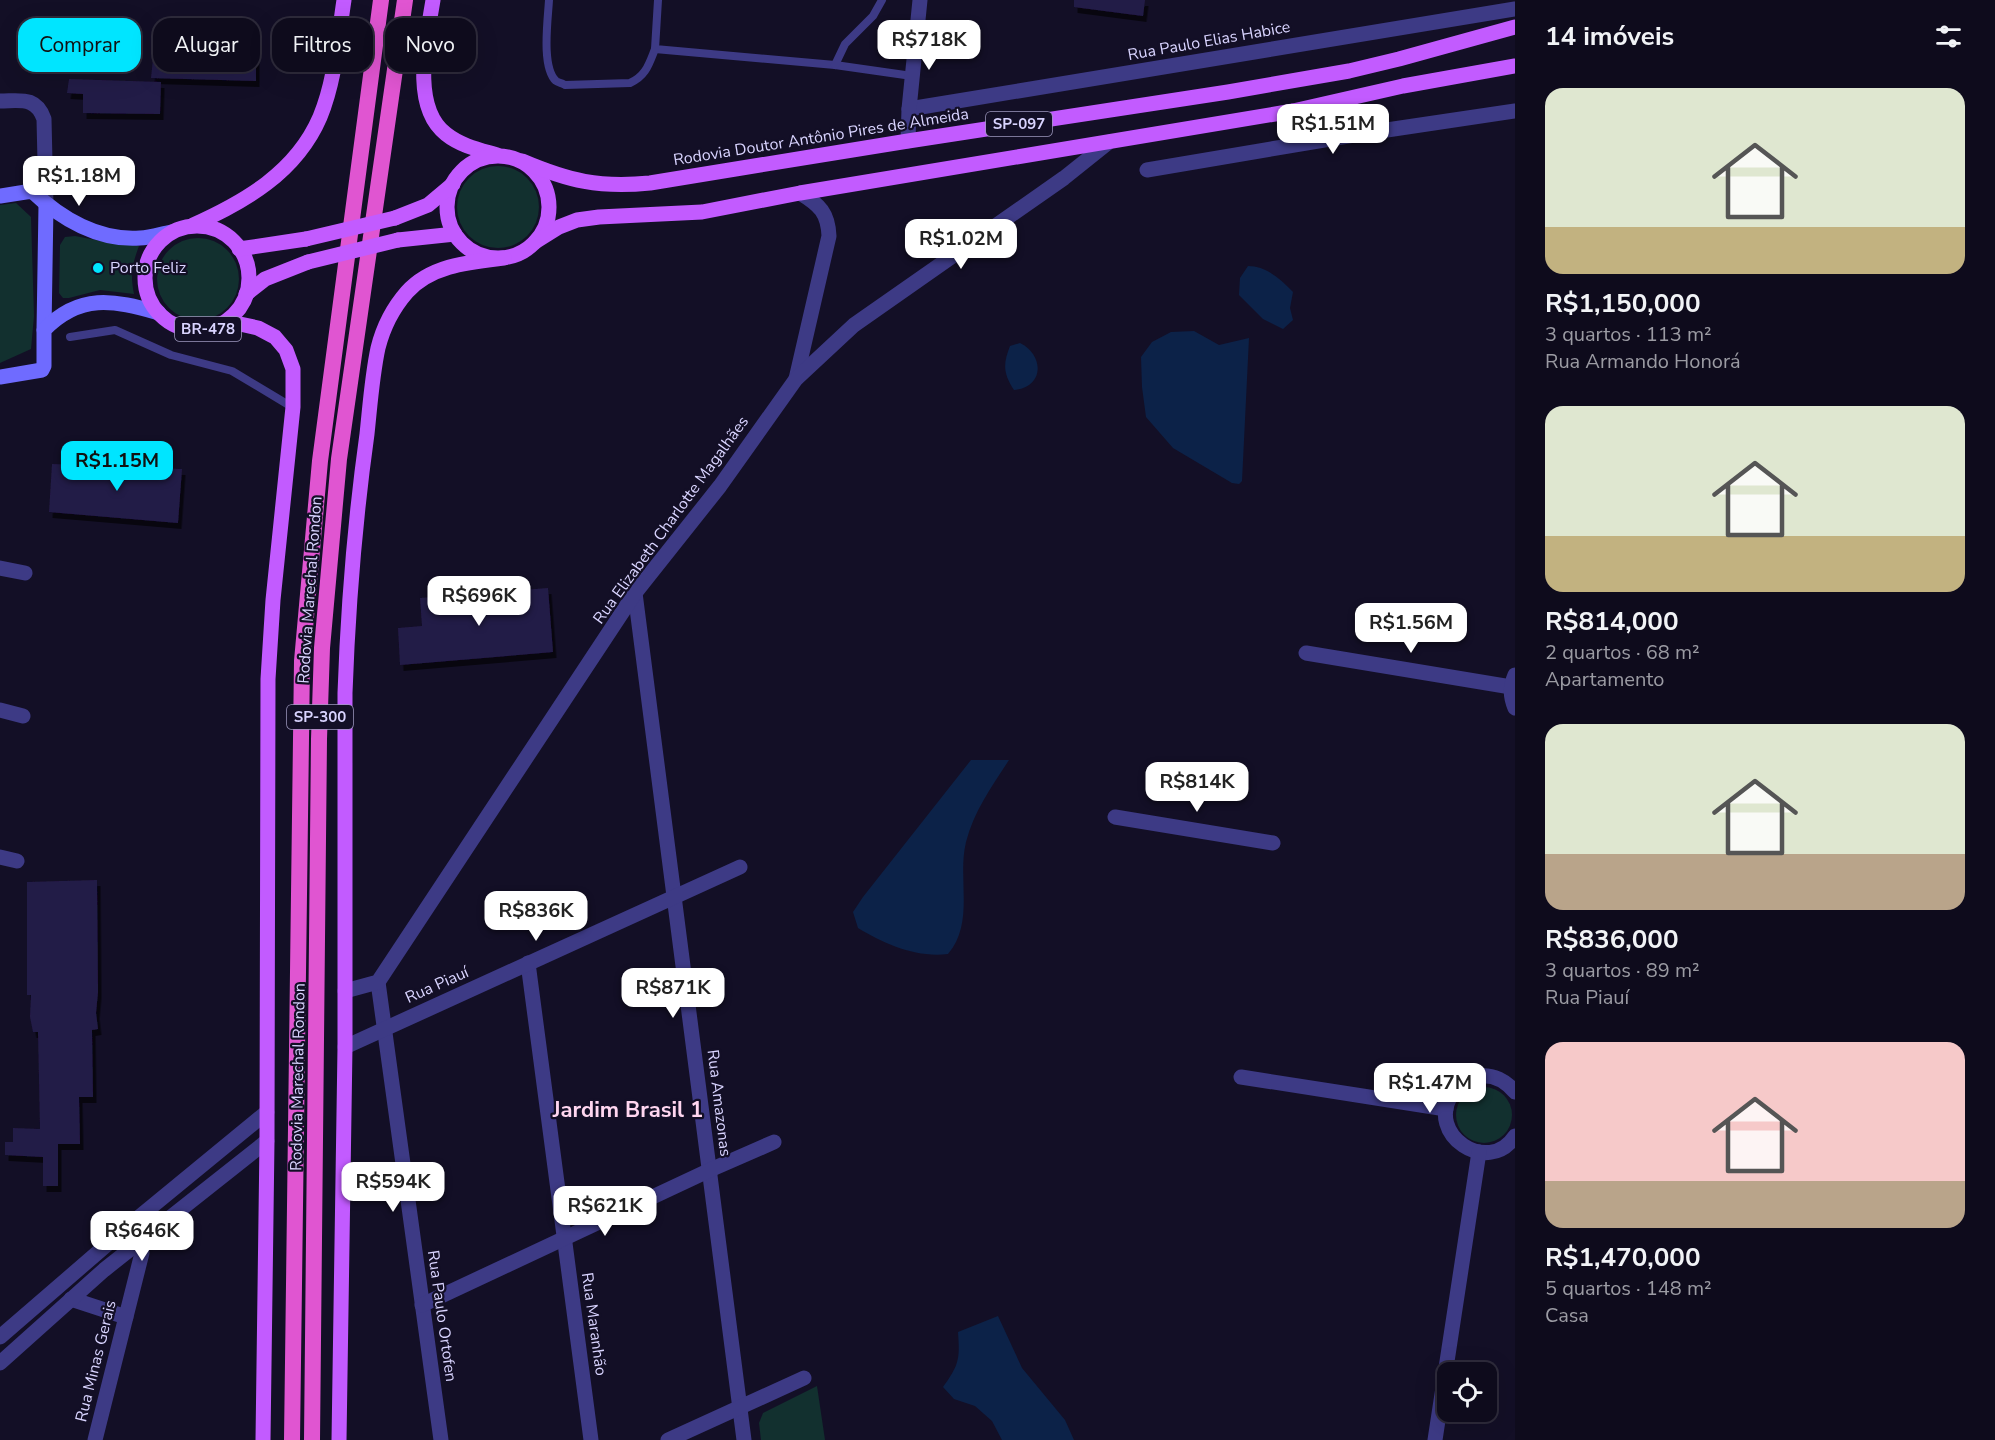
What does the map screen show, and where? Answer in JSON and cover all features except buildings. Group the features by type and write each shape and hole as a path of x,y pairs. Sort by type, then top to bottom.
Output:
{"highway":[{"name":"Rodovia Marechal Rondon","path":"292,1440 302,661 320,461 381,0"},
{"name":"Rodovia Marechal Rondon","path":"312,1440 322,648 339,459 405,0"}],"main road":[{"path":"0,196 32,191 46,204 78,226 113,237 139,238 171,232 232,207 268,184 298,153 319,118 329,84 344,0"},
{"path":"339,1440 345,1047 347,642 361,476 378,349 385,326 408,291 428,276 466,262 504,258 521,253 535,242 544,230 549,214 549,199 544,184 535,171 522,161 465,145 444,133 429,110 423,85 433,0"},
{"name":"Rodovia Doutor Antônio Pires de Almeida","path":"522,161 586,183 623,185 680,179 1228,92 1349,70 1399,59 1515,27"},
{"name":"SP-097","path":"535,242 559,227 577,220 702,212 1293,111 1403,86 1515,66"},
{"path":"1293,111 1360,134"},
{"path":"239,249 306,239 395,218 428,205 473,162 486,157 500,156"},
{"path":"453,183 448,200 449,218 455,234 476,253 504,258"},
{"path":"0,377 42,370 44,366 46,204"},
{"path":"190,226 205,227 230,238 239,249 247,271 246,294"},
{"path":"159,314 149,300 145,284 146,268 152,252 171,232"},
{"name":"BR-478","path":"44,330 56,318 72,308 88,303 108,302 127,304 159,314 182,328 195,330 212,328 226,321 238,309 246,294 265,279 308,262 398,240 455,234"},
{"path":"212,328 240,324 258,328 275,337 286,350 293,369 293,407 273,600 268,679 267,1141 263,1440"}],"street":[{"path":"908,141 920,0"},
{"name":"Rua Paulo Elias Habice","path":"909,109 1515,9"},
{"path":"0,101 30,102 40,109 44,119 46,204"},
{"path":"1147,170 1360,134 1515,111"},
{"name":"Rua Elizabeth Charlotte Magalhães","path":"378,982 635,593 720,486 796,379 854,325 1064,178 1109,142"},
{"path":"796,379 829,236 824,214 816,203 800,194"},
{"path":"0,568 24,573"},
{"name":"Rua Amazonas","path":"635,593 744,1440"},
{"path":"1306,653 1513,681 1511,697 1515,708"},
{"path":"0,710 23,716"},
{"path":"1115,817 1273,843"},
{"path":"0,857 17,861"},
{"name":"Rua Piauí","path":"345,1047 740,867"},
{"name":"Rua Maranhão","path":"528,963 591,1440"},
{"path":"345,991 378,982"},
{"name":"Rua Paulo Ortofen","path":"378,982 441,1440"},
{"path":"1515,1092 1502,1080 1490,1076 1478,1076 1456,1087 1449,1098 1446,1109 1446,1121 1451,1133 1468,1149 1491,1152 1503,1148 1515,1136"},
{"path":"1241,1077 1446,1109"},
{"path":"0,1337 133,1222 267,1112"},
{"path":"0,1363 104,1270 267,1141"},
{"path":"422,1305 710,1170 774,1143"},
{"path":"1435,1440 1479,1152"},
{"name":"Rua Minas Gerais","path":"95,1440 142,1253 141,1241 133,1222"},
{"path":"71,1299 126,1317"},
{"path":"668,1440 804,1378"}],"lane":[{"path":"549,0 547,58 549,69 556,81 565,85 630,83 640,79 648,69 655,49 658,0"},
{"path":"835,65 845,44 873,16 882,0"},
{"path":"655,49 835,65 912,76"},
{"path":"70,337 115,330 171,356 232,371 293,407"}],"green space":[{"path":"498,166 514,169 527,178 536,191 539,207 536,223 527,236 514,245 498,248 482,245 469,236 460,223 457,207 460,191 469,178 482,169"},
{"path":"16,203 31,217 34,316 31,349 0,363 0,205"},
{"path":"75,236 139,246 132,270 134,294 100,290 63,298 59,293 60,245 65,237"},
{"path":"198,238 214,241 227,250 236,263 239,279 236,295 227,308 214,317 198,320 182,317 169,308 160,295 157,279 160,263 169,250 182,241"},
{"path":"1484,1087 1495,1089 1504,1095 1510,1104 1512,1115 1510,1126 1504,1135 1495,1141 1484,1143 1473,1141 1464,1135 1458,1126 1456,1115 1458,1104 1464,1095 1473,1089"},
{"path":"817,1386 825,1440 761,1440 759,1423 763,1413"}],"water":[{"path":"1248,266 1261,268 1273,274 1293,292 1290,308 1293,320 1283,329 1263,319 1239,295 1240,278"},
{"path":"1194,331 1219,345 1249,338 1242,481 1239,484 1232,483 1173,448 1146,417 1141,357 1152,342 1171,332"},
{"path":"1020,343 1034,355 1038,370 1031,383 1024,388 1014,390 1006,373 1005,363 1010,346"},
{"path":"971,760 1009,760 984,799 969,831 964,856 964,900 961,928 948,954 913,952 858,928 853,912 863,897"},
{"path":"998,1316 1022,1368 1065,1420 1074,1440 1002,1440 992,1421 975,1406 954,1399 943,1387 957,1361 958,1332"}],"place":[{"name":"Porto Feliz","path":"98,268"}],"district":[{"name":"Jardim Brasil 1","path":"628,1110"}]}
